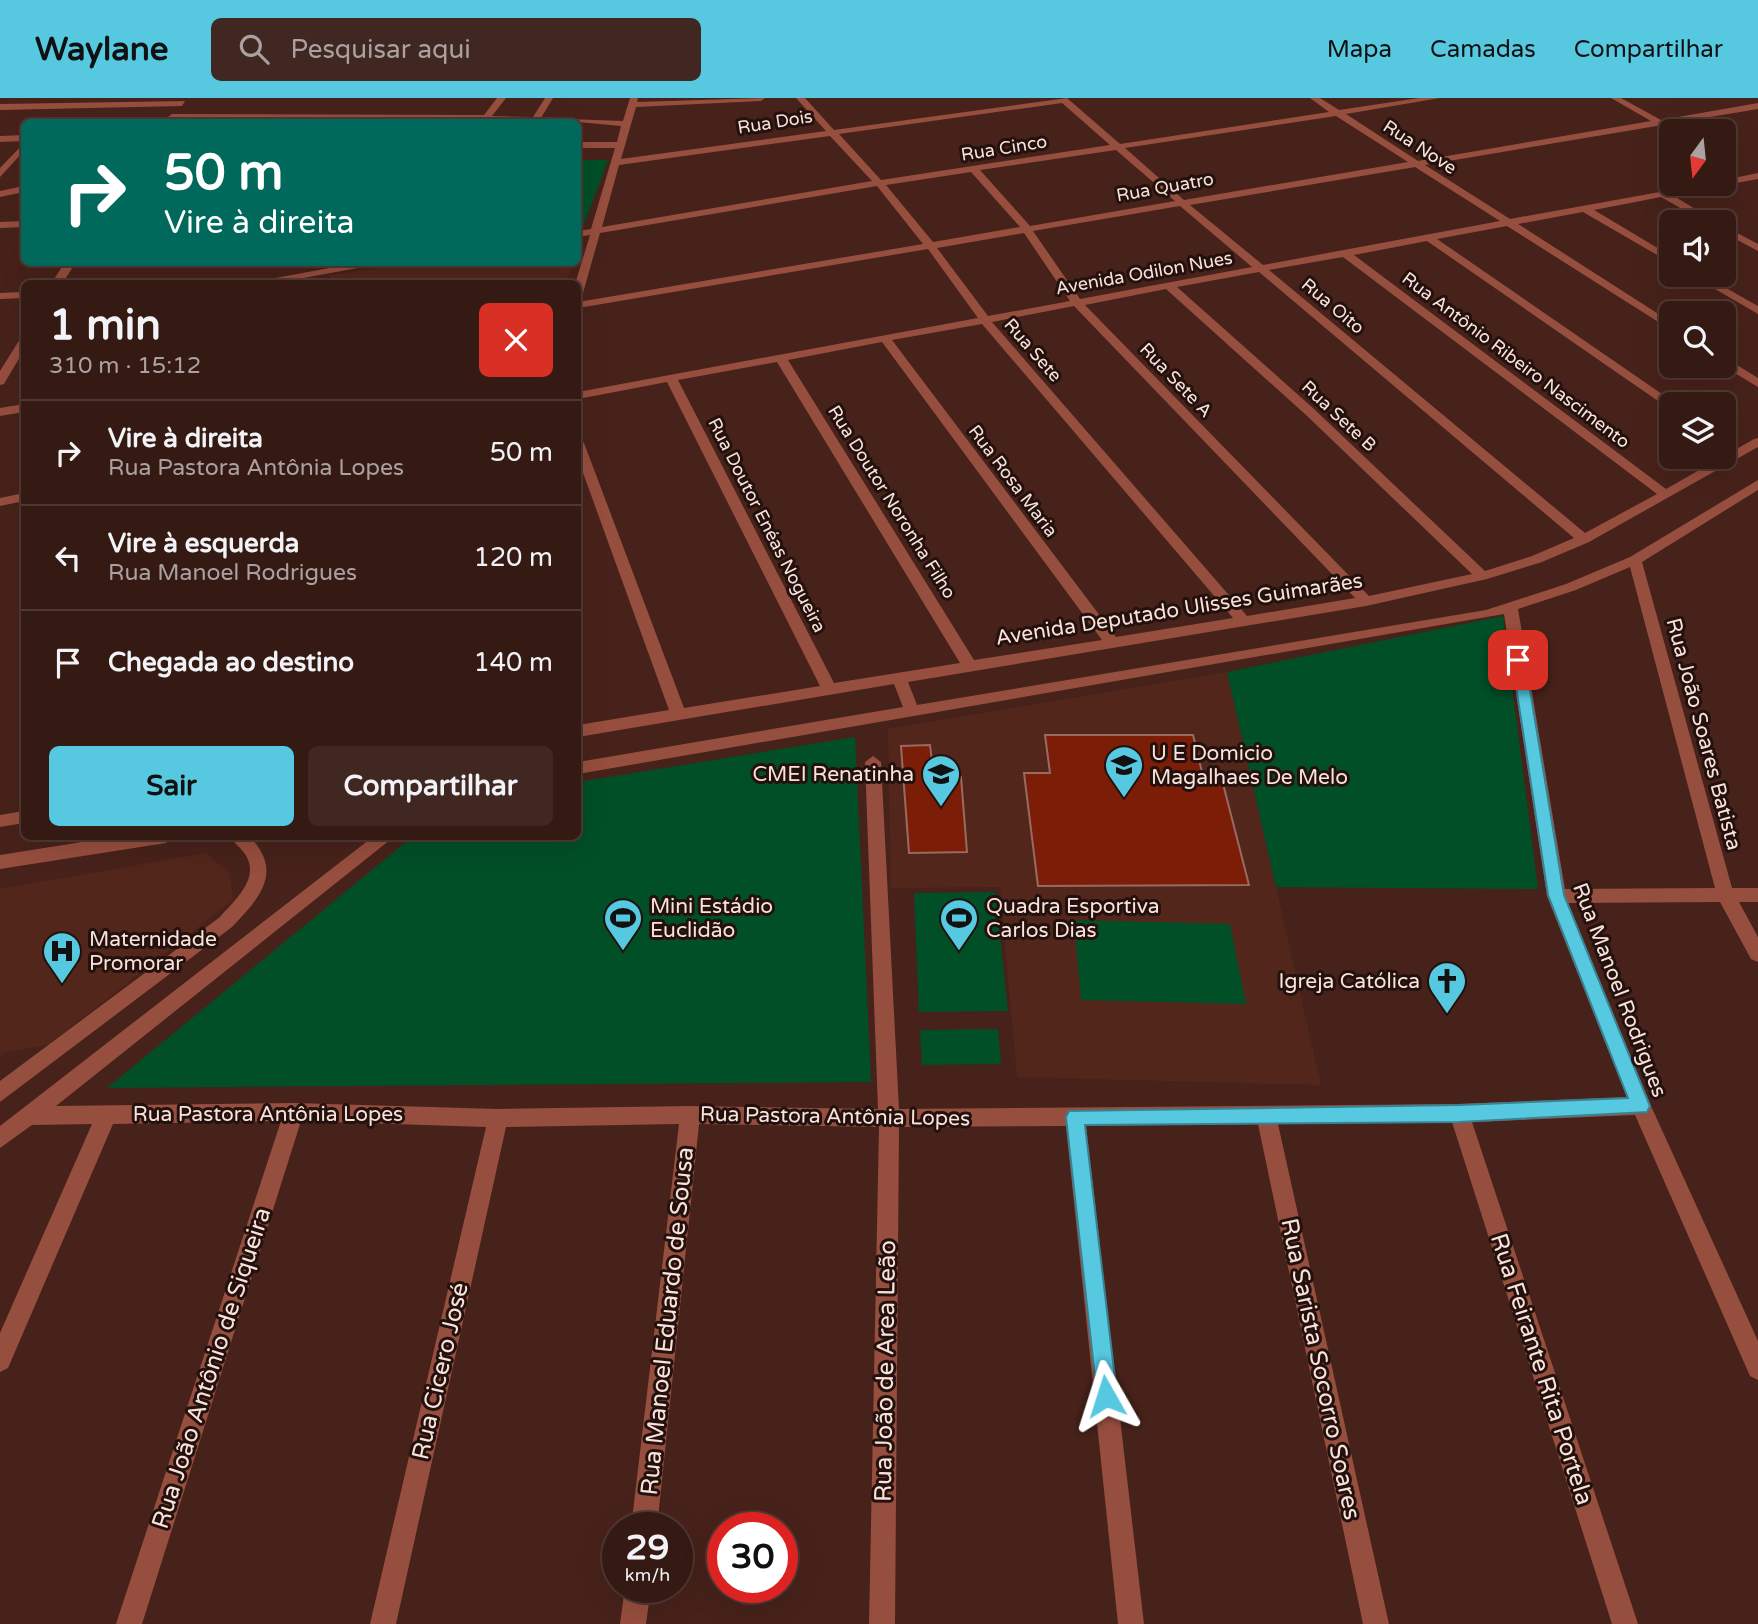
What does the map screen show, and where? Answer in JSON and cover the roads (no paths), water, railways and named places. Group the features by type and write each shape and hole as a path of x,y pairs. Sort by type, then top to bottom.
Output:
{"street":[{"path":"486,118 502,98"},
{"path":"536,119 549,98"},
{"path":"581,284 633,102 761,98"},
{"name":"Rua Sete","path":"800,98 879,183 929,244 985,320 1244,622"},
{"name":"Rua Nove","path":"1314,98 1659,319"},
{"name":"Rua Cinco","path":"581,234 879,183 1436,98"},
{"path":"1615,98 1659,122"},
{"name":"Rua Dois","path":"616,163 1063,99"},
{"name":"Rua Oito","path":"1063,99 1181,202 1584,538"},
{"path":"0,107 184,101"},
{"path":"172,119 184,101"},
{"name":"Rua Quatro","path":"1678,119 1758,106"},
{"path":"328,119 502,119"},
{"name":"Rua Quatro","path":"581,304 1659,122"},
{"path":"581,123 626,124"},
{"path":"0,139 21,138"},
{"path":"581,145 620,145"},
{"path":"0,174 21,150"},
{"name":"Rua Sete A","path":"974,170 1026,228 1077,303 1366,601"},
{"path":"1736,181 1758,176"},
{"path":"1736,184 1751,189"},
{"path":"0,194 21,190"},
{"name":"Avenida Odilon Nues","path":"581,395 1659,195"},
{"path":"1666,196 1691,210"},
{"path":"1584,209 1659,253"},
{"path":"4,229 20,224"},
{"path":"1736,236 1758,248"},
{"path":"1429,238 1659,398"},
{"name":"Rua Antônio Ribeiro Nascimento","path":"1345,253 1666,495"},
{"path":"273,280 361,266"},
{"path":"319,280 323,272"},
{"name":"Rua Sete B","path":"1169,286 1310,412 1482,576"},
{"path":"1717,287 1758,311"},
{"path":"0,296 21,295"},
{"name":"Rua Rosa Maria","path":"885,339 1112,643"},
{"name":"Rua Doutor Noronha Filho","path":"781,358 970,666"},
{"path":"0,381 19,362"},
{"path":"1736,369 1758,383"},
{"name":"Rua Doutor Enéas Nogueira","path":"671,379 828,688"},
{"path":"0,412 21,408"},
{"name":"Avenida Deputado Ulisses Guimarães","path":"581,730 1244,622 1366,601 1482,576 1537,559 1584,538 1758,442"},
{"path":"581,451 678,714"},
{"path":"581,767 1459,620 1510,608 1571,587 1635,559 1755,485 1758,502"},
{"path":"0,502 21,498"},
{"name":"Rua João Soares Batista","path":"1635,559 1725,894 1758,954"},
{"name":"Rua Manoel Rodrigues","path":"1510,608 1556,895 1641,1106 1758,1368"},
{"path":"899,678 912,711"},
{"name":"Rua João de Area Leão","path":"873,762 889,1118 882,1624"},
{"path":"0,821 21,818"},
{"path":"0,862 140,840"},
{"path":"0,1093 203,941 245,902 257,881 260,867 251,849 242,840"},
{"path":"0,1138 382,840"},
{"path":"1556,895 1758,895"},
{"name":"Rua Pastora Antônia Lopes","path":"29,1116 294,1112 498,1118 690,1115 1075,1117 1459,1113 1641,1106"},
{"name":"Rua João Antônio de Siqueira","path":"129,1624 294,1112"},
{"path":"0,1360 107,1113"},
{"name":"Rua Feirante Rita Portela","path":"1459,1113 1625,1624"},
{"name":"Rua Sarista Socorro Soares","path":"1266,1114 1376,1624"},
{"name":"Rua Manoel Eduardo de Sousa","path":"646,1512 690,1115"},
{"path":"1075,1117 1131,1624"},
{"name":"Rua Cicero José","path":"383,1624 498,1118"},
{"path":"633,1624 636,1603"}],"place":[{"name":"U E Domicio Magalhaes De Melo","path":"1124,799"},
{"name":"CMEI Renatinha","path":"941,808"},
{"name":"Mini Estádio Euclidão","path":"623,952"},
{"name":"Quadra Esportiva Carlos Dias","path":"959,952"},
{"name":"Maternidade Promorar","path":"62,985"},
{"name":"Igreja Católica","path":"1447,1015"}]}
